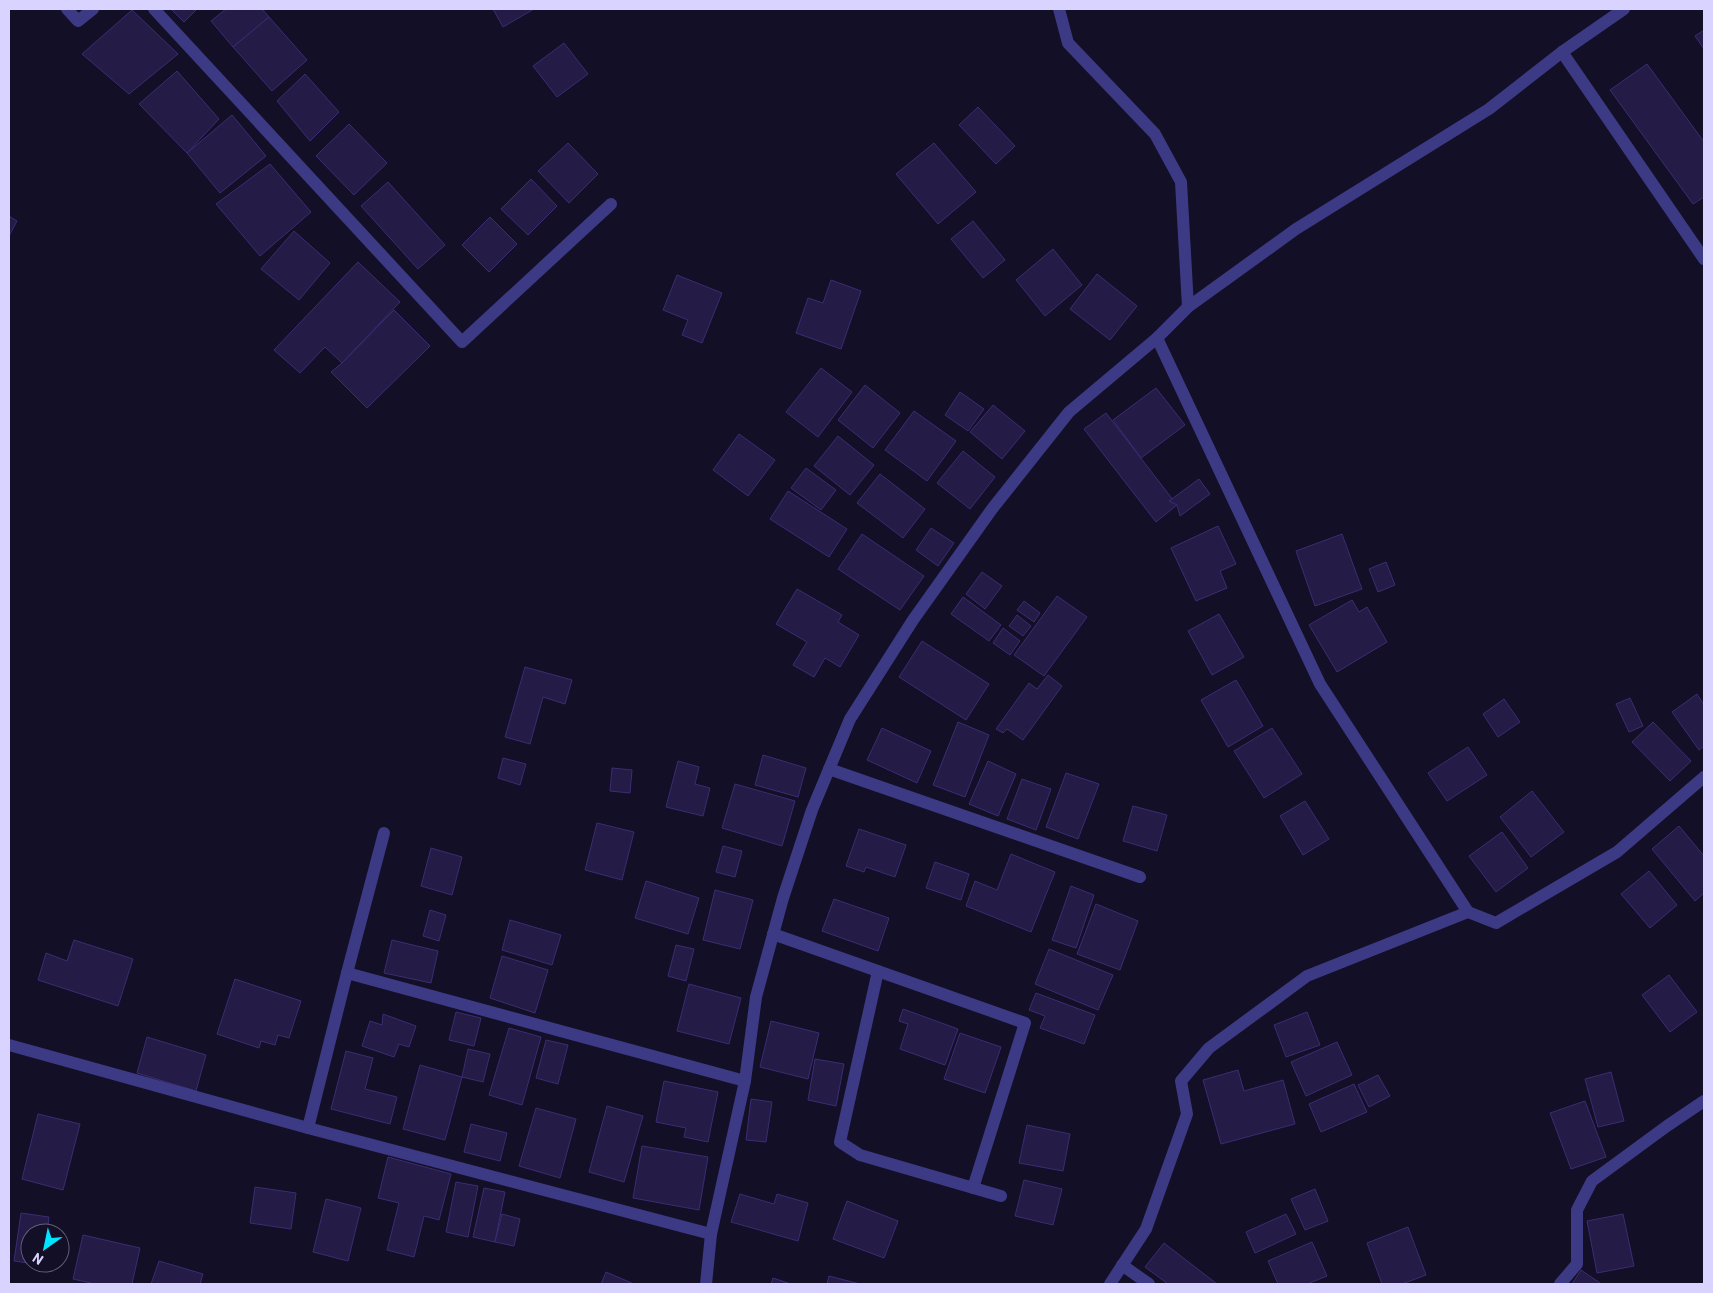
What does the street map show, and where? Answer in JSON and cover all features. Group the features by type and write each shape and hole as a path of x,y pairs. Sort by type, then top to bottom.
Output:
{"street":[{"path":"67,9 78,21 93,9"},
{"path":"154,9 462,342 611,204"},
{"path":"1059,9 1068,43 1155,134 1180,182 1188,307"},
{"path":"706,1284 711,1234 745,1081 756,997 783,898 812,810 850,720 913,620 992,510 1069,412 1157,338 1188,307 1296,229 1489,108 1562,52 1624,9"},
{"path":"1562,52 1704,259"},
{"path":"1157,338 1320,684 1468,912 1496,923 1617,852 1704,777"},
{"path":"829,769 1140,877"},
{"path":"308,1128 384,834"},
{"path":"1110,1284 1146,1229 1187,1114 1180,1081 1208,1048 1307,976 1468,912"},
{"path":"773,934 1025,1022 973,1188"},
{"path":"878,971 840,1142 860,1155 1001,1196"},
{"path":"347,973 745,1081"},
{"path":"9,1045 308,1128 711,1234"},
{"path":"1560,1284 1577,1264 1577,1210 1592,1181 1704,1101"},
{"path":"1122,1266 1149,1284"}],"building":[{"path":"171,9 197,9 184,22"},
{"path":"226,9 262,9 269,17 233,47 211,21"},
{"path":"493,9 534,9 503,27"},
{"path":"132,10 178,54 129,94 82,54"},
{"path":"269,17 307,60 272,91 233,47"},
{"path":"1704,30 1704,49 1695,36"},
{"path":"564,43 588,74 557,97 533,66"},
{"path":"1647,64 1704,142 1704,197 1693,204 1610,90"},
{"path":"177,71 219,119 187,153 139,104"},
{"path":"305,74 339,112 310,141 277,101"},
{"path":"978,107 1015,146 996,164 959,125"},
{"path":"232,115 266,156 220,193 187,153"},
{"path":"349,124 387,163 354,195 316,156"},
{"path":"568,143 598,174 569,203 538,171"},
{"path":"934,143 976,192 938,224 896,174"},
{"path":"270,164 311,212 260,256 216,204"},
{"path":"531,179 557,206 528,235 501,209"},
{"path":"388,182 445,245 418,269 361,206"},
{"path":"9,216 17,221 9,236"},
{"path":"490,217 517,244 489,272 462,245"},
{"path":"973,221 1005,260 983,278 951,239"},
{"path":"294,231 330,263 299,300 261,269"},
{"path":"1053,249 1082,285 1045,316 1016,280"},
{"path":"358,262 400,302 342,363 325,347 300,373 274,350"},
{"path":"1097,274 1137,306 1110,340 1070,309"},
{"path":"677,275 722,293 702,343 682,335 688,320 663,310"},
{"path":"831,280 861,291 841,349 796,333 808,298 823,303"},
{"path":"394,310 430,346 367,408 331,372"},
{"path":"821,368 852,392 818,437 786,412"},
{"path":"865,385 900,413 873,448 838,420"},
{"path":"1156,388 1185,425 1141,458 1113,420"},
{"path":"960,392 984,409 968,431 945,415"},
{"path":"993,405 1025,431 1002,459 970,432"},
{"path":"914,411 956,441 927,481 885,450"},
{"path":"1106,413 1177,505 1156,522 1084,429"},
{"path":"739,434 775,460 748,496 713,470"},
{"path":"838,436 874,465 850,495 814,466"},
{"path":"963,451 995,477 970,509 937,483"},
{"path":"806,468 836,490 821,510 791,488"},
{"path":"880,474 925,509 903,538 857,503"},
{"path":"1199,479 1210,494 1180,516 1177,505 1169,501"},
{"path":"788,491 847,529 829,557 770,519"},
{"path":"1218,526 1236,564 1220,571 1227,588 1196,601 1171,548"},
{"path":"931,528 954,543 938,566 916,550"},
{"path":"862,534 924,576 900,610 838,569"},
{"path":"1342,534 1362,589 1315,606 1296,551"},
{"path":"1386,562 1395,585 1378,592 1369,569"},
{"path":"982,572 1002,586 985,609 966,594"},
{"path":"797,589 842,615 838,622 859,635 840,667 825,658 814,677 793,665 807,642 776,624"},
{"path":"1057,596 1087,617 1044,676 1014,655"},
{"path":"963,597 1001,625 989,641 951,614"},
{"path":"1352,600 1359,612 1367,607 1387,642 1337,672 1309,625"},
{"path":"1024,601 1040,613 1034,622 1017,610"},
{"path":"1219,614 1244,657 1212,675 1188,631"},
{"path":"1017,615 1031,626 1023,636 1009,626"},
{"path":"1003,628 1020,641 1010,655 993,643"},
{"path":"922,641 989,684 966,720 899,677"},
{"path":"525,667 572,680 565,704 543,697 530,744 505,737"},
{"path":"1048,675 1062,686 1023,740 1007,729 1003,733 996,729 1029,683 1037,689"},
{"path":"1236,680 1263,726 1228,747 1201,700"},
{"path":"1697,694 1704,705 1704,746 1699,750 1672,712"},
{"path":"1630,698 1643,726 1629,732 1616,704"},
{"path":"1504,699 1520,722 1498,737 1483,714"},
{"path":"958,722 989,735 965,797 933,785"},
{"path":"1653,722 1691,761 1670,781 1632,742"},
{"path":"882,728 931,751 917,783 867,760"},
{"path":"1272,728 1302,774 1264,798 1234,751"},
{"path":"1468,747 1487,775 1447,801 1428,773"},
{"path":"763,755 806,768 798,797 755,785"},
{"path":"503,758 526,764 520,785 498,778"},
{"path":"678,761 699,767 695,784 710,788 703,816 666,807"},
{"path":"988,761 1016,774 998,816 969,804"},
{"path":"612,768 632,770 630,793 610,791"},
{"path":"1066,773 1099,784 1078,839 1046,827"},
{"path":"1022,779 1051,789 1036,830 1007,819"},
{"path":"735,784 795,801 782,846 722,828"},
{"path":"1532,791 1564,832 1531,857 1500,817"},
{"path":"1305,801 1329,839 1303,855 1280,816"},
{"path":"1133,806 1167,815 1157,851 1123,841"},
{"path":"597,823 634,832 622,880 585,870"},
{"path":"1679,826 1704,856 1704,893 1695,901 1652,849"},
{"path":"859,829 906,845 895,877 866,867 864,872 846,866"},
{"path":"1502,832 1528,868 1496,892 1469,856"},
{"path":"723,846 742,851 735,877 716,872"},
{"path":"431,848 462,857 452,895 421,886"},
{"path":"1011,854 1055,872 1031,932 966,906 975,881 997,890"},
{"path":"935,862 969,874 961,900 926,888"},
{"path":"1649,871 1677,905 1650,928 1621,894"},
{"path":"646,881 699,898 688,934 635,918"},
{"path":"1071,886 1094,895 1076,948 1052,940"},
{"path":"715,890 753,900 740,949 703,940"},
{"path":"834,899 889,918 878,951 822,931"},
{"path":"1096,904 1138,921 1120,970 1077,954"},
{"path":"430,910 446,915 439,941 423,936"},
{"path":"510,920 561,935 552,965 502,950"},
{"path":"74,940 133,959 118,1006 38,980 46,953 67,961"},
{"path":"392,940 438,951 431,983 384,973"},
{"path":"676,945 694,949 686,981 668,976"},
{"path":"1049,949 1113,975 1098,1010 1035,984"},
{"path":"502,956 548,970 535,1013 490,998"},
{"path":"1669,975 1697,1012 1670,1032 1642,995"},
{"path":"235,979 301,1001 289,1038 278,1035 275,1045 261,1041 259,1048 217,1034"},
{"path":"689,984 741,998 729,1044 677,1031"},
{"path":"1036,993 1095,1015 1084,1044 1040,1028 1045,1016 1029,1010"},
{"path":"903,1009 958,1029 945,1065 900,1049 908,1024 899,1021"},
{"path":"456,1012 481,1018 474,1046 449,1040"},
{"path":"1307,1012 1320,1045 1286,1057 1274,1025"},
{"path":"383,1014 416,1026 409,1047 399,1044 394,1057 362,1046 370,1021 382,1025"},
{"path":"771,1021 819,1033 808,1079 760,1067"},
{"path":"509,1028 541,1037 522,1105 489,1095"},
{"path":"960,1033 1001,1047 985,1093 944,1079"},
{"path":"147,1037 206,1055 196,1091 137,1073"},
{"path":"546,1040 568,1045 558,1084 536,1078"},
{"path":"1337,1042 1352,1075 1306,1096 1291,1062"},
{"path":"468,1049 490,1054 483,1082 462,1077"},
{"path":"346,1051 373,1058 365,1089 397,1097 390,1124 331,1109"},
{"path":"815,1059 844,1064 836,1106 808,1100"},
{"path":"420,1065 462,1077 445,1140 403,1129"},
{"path":"1238,1070 1244,1091 1283,1080 1295,1124 1221,1144 1203,1080"},
{"path":"1611,1072 1624,1121 1598,1127 1585,1079"},
{"path":"1378,1075 1390,1096 1369,1107 1358,1085"},
{"path":"664,1081 718,1092 708,1142 684,1137 686,1128 656,1122"},
{"path":"1354,1084 1367,1112 1321,1132 1309,1104"},
{"path":"751,1099 772,1102 766,1142 746,1140"},
{"path":"1585,1101 1606,1157 1571,1169 1550,1113"},
{"path":"607,1106 643,1116 624,1182 589,1172"},
{"path":"536,1108 576,1119 560,1178 519,1166"},
{"path":"38,1114 80,1124 63,1190 22,1179"},
{"path":"471,1124 507,1133 500,1161 464,1152"},
{"path":"1027,1125 1070,1134 1063,1171 1019,1163"},
{"path":"642,1146 708,1157 699,1210 633,1198"},
{"path":"388,1157 451,1174 439,1220 424,1216 414,1257 387,1250 399,1203 378,1198"},
{"path":"1024,1180 1062,1189 1053,1225 1015,1216"},
{"path":"456,1182 478,1186 468,1237 446,1232"},
{"path":"255,1187 296,1193 291,1229 250,1223"},
{"path":"484,1188 505,1192 495,1242 473,1237"},
{"path":"1315,1189 1328,1221 1305,1230 1291,1199"},
{"path":"740,1194 774,1204 777,1194 808,1203 798,1241 731,1222"},
{"path":"326,1199 361,1208 348,1261 313,1252"},
{"path":"847,1201 898,1221 884,1258 833,1239"},
{"path":"21,1213 49,1217 48,1223 20,1223 20,1262 14,1261"},
{"path":"502,1214 520,1219 514,1246 495,1242"},
{"path":"1286,1214 1296,1234 1255,1253 1246,1232"},
{"path":"1623,1214 1634,1266 1597,1273 1587,1221"},
{"path":"1408,1227 1426,1275 1402,1284 1382,1284 1367,1243"},
{"path":"83,1235 140,1248 132,1284 95,1284 73,1279"},
{"path":"1312,1242 1327,1276 1307,1284 1278,1284 1268,1261"},
{"path":"1164,1243 1217,1284 1168,1284 1145,1267"},
{"path":"159,1261 203,1274 200,1284 151,1284"},
{"path":"1581,1270 1600,1283 1572,1284"},
{"path":"606,1272 634,1284 601,1284"},
{"path":"829,1276 860,1284 827,1284"},
{"path":"773,1278 791,1284 771,1284"}]}
